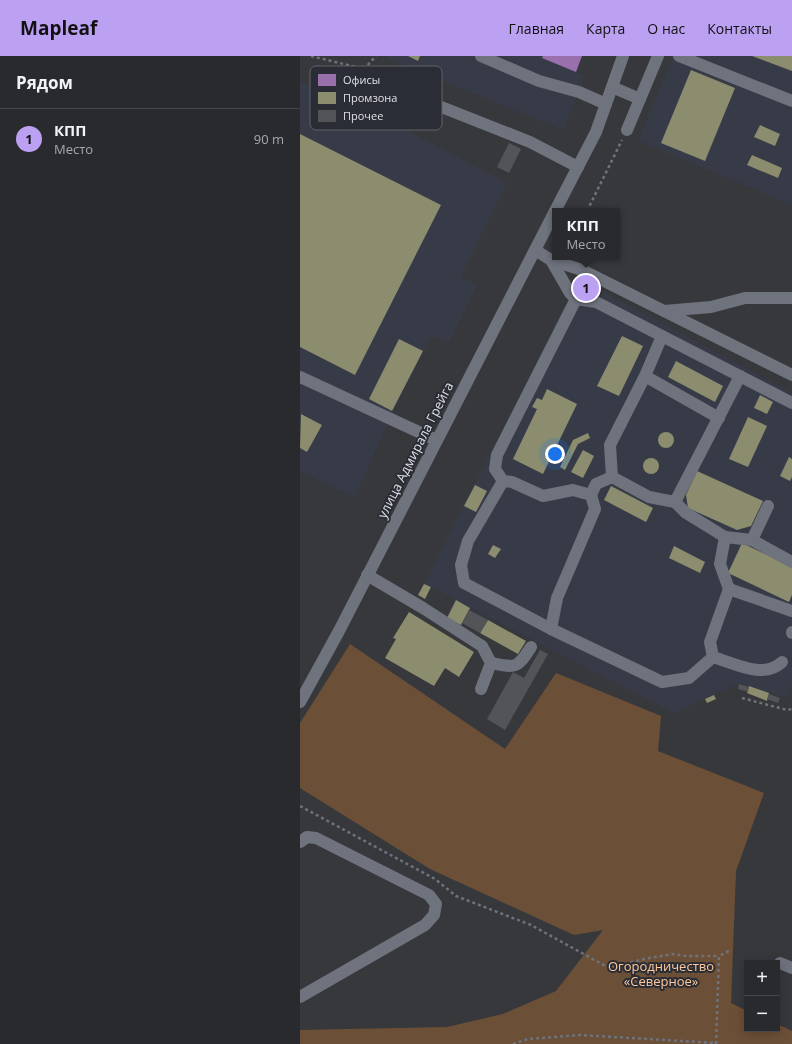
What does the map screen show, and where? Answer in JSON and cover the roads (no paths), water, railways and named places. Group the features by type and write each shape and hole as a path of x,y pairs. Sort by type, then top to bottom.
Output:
{"street":[{"path":"481,56 539,81 579,92 606,104"},
{"name":"улица Адмирала Грейга","path":"557,208 596,132 623,56"},
{"path":"627,130 658,56"},
{"path":"679,56 792,101"},
{"path":"612,87 640,98"},
{"path":"442,107 530,142 578,167"},
{"name":"улица Адмирала Грейга","path":"300,702 339,631 552,217"},
{"path":"535,250 551,260 582,270 792,375"},
{"path":"551,260 570,293 576,299 596,302 792,403"},
{"path":"664,312 711,307 745,298 792,298"},
{"path":"503,481 496,469 497,455 576,299"},
{"path":"612,477 610,445 645,376 662,336"},
{"path":"645,376 719,418"},
{"path":"675,502 740,376"},
{"path":"300,377 436,440"},
{"path":"551,629 557,598 595,509 590,495 596,484 612,477"},
{"path":"612,477 649,497 675,502 686,513 725,537 752,540 792,562"},
{"path":"503,481 512,482 543,496 573,490 590,495"},
{"path":"503,481 468,541 461,565 464,583 551,629 662,682 689,678 713,657"},
{"path":"752,540 768,506"},
{"path":"713,657 710,642 729,588 720,564 725,537"},
{"path":"367,576 423,608 482,646 491,663 481,690"},
{"path":"729,588 792,611"},
{"path":"491,663 510,667 521,663 532,647"},
{"path":"713,657 759,671 776,668 782,662"},
{"path":"300,842 307,837 316,838 430,895 436,904 434,915 425,925 300,997"},
{"path":"780,963 792,968"}],"place":[{"name":"КПП","path":"586,288"}],"park label":[{"name":"Огородничество «Северное»","path":"661,974"}]}
